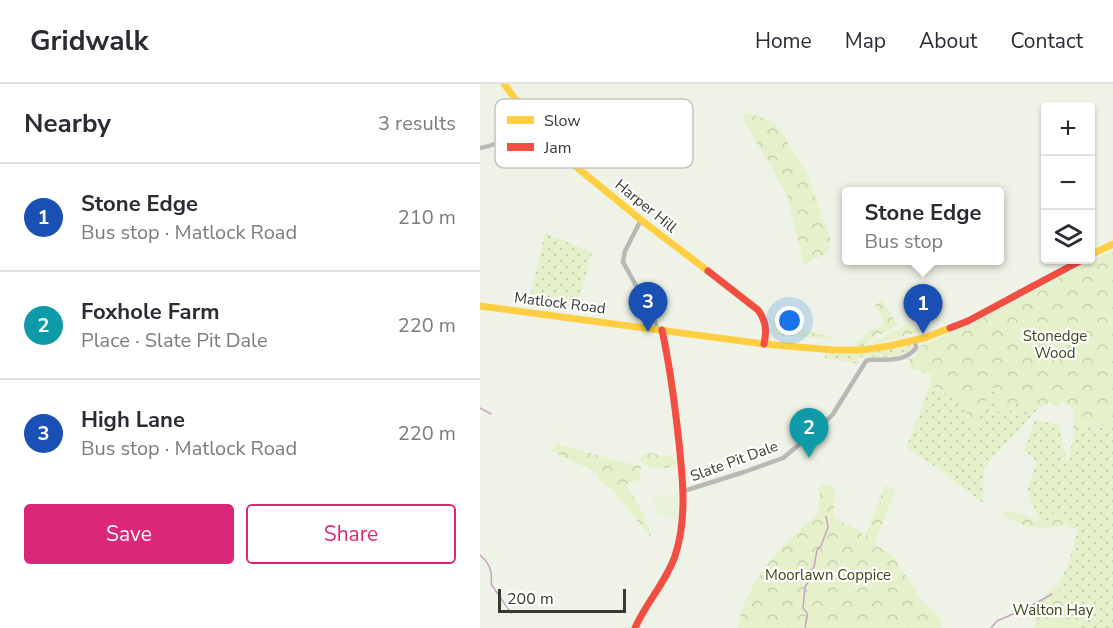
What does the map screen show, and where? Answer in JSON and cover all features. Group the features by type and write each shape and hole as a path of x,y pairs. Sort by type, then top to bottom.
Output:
{"street":[{"name":"Harper Hill","path":"504,84 516,99"},
{"path":"480,148 495,144"},
{"name":"Harper Hill","path":"578,168 758,310 764,316 766,326 764,344"},
{"path":"635,628 668,573 675,555 684,491 676,407 669,363 660,330 622,262 625,251 641,220"},
{"path":"1095,252 1113,243"},
{"name":"Matlock Road","path":"480,306 764,344 862,350 915,340 968,321 1075,264"},
{"name":"Slate Pit Dale","path":"684,491 783,458 833,414 866,361 888,360 911,354 916,348 915,340"}],"shaded area":[{"path":"681,490 680,520 655,514 657,509 651,504 657,495 673,497 677,491"}],"green space":[{"path":"744,112 775,122 807,174 831,240 827,253 804,265 787,195 743,120"},
{"path":"545,233 592,252 576,311 528,306"},
{"name":"Stonedge Wood","path":"1113,250 1113,427 1082,425 1078,431 1073,430 1075,411 1062,402 1056,407 1050,403 1040,407 1034,405 1024,416 1019,401 1015,403 1013,413 1010,407 1005,407 1003,414 997,413 1000,391 991,387 988,392 991,398 983,403 985,410 980,417 978,429 973,433 966,420 967,409 963,408 957,413 959,402 963,397 937,389 930,385 932,375 909,367 909,359 914,357 920,346 973,323 1086,264 1095,264 1095,259"},
{"path":"884,301 892,317 898,323 863,346 857,346 852,343 862,340 866,333 883,324 875,305"},
{"path":"769,319 839,340 778,335 772,331"},
{"path":"908,321 922,331 876,344 871,343 903,327"},
{"path":"908,345 912,348 894,356 859,357 860,364 825,358 825,354 856,353"},
{"path":"930,385 944,393 959,394 963,398 958,412 963,407 967,409 978,429 980,417 985,410 983,403 991,387 1000,391 998,399 1005,407 1010,407 1012,412 1015,403 1019,401 1024,416 1034,405 1040,407 984,468 983,503 939,469 906,448"},
{"path":"1035,420 1060,425 1068,462 1075,430 1078,431 1082,426 1113,427 1113,628 1080,628 1074,611 1056,587 1069,563 1078,529 1067,529 1066,524 1069,522 1059,510 1051,520 1038,521 1039,517 1027,490 1037,462 1024,450"},
{"path":"557,444 641,466 640,480 626,484 642,511 654,542 614,491 600,481 595,472 551,451"},
{"path":"644,454 670,456 678,466 655,468 641,462"},
{"name":"Moorlawn Coppice","path":"831,485 835,488 833,517 860,531 865,537 885,485 895,491 874,544 893,556 924,603 941,620 941,628 738,628 742,611 757,579 779,550 818,513 820,486"},
{"path":"1059,510 1070,523 1035,528 1018,523 1003,514 1016,512 1038,521 1051,520 1054,511"},
{"name":"Walton Hay","path":"1056,587 1074,611 1080,628 1034,628 1036,622 1024,609"}],"waterway":[{"path":"480,408 491,414"},
{"path":"805,628 807,614 803,608 805,587 810,571 814,567 817,550 821,546 828,527 826,516"},
{"path":"480,555 490,568 491,584 511,613"},
{"path":"991,628 997,621 1052,594"}],"traffic: slow":[{"path":"504,84 515,99"},
{"path":"578,168 708,271"},
{"path":"1095,253 1113,244"},
{"path":"480,306 764,344 833,350 862,350 889,346 924,338 950,328"}],"traffic: jam":[{"path":"950,328 968,321 1075,264"},
{"path":"708,271 758,310 765,326 764,344"},
{"path":"635,628 671,566 679,542 683,514 683,486 677,429 662,330"}],"place":[{"name":"High Lane","path":"648,332"},
{"name":"Stone Edge","path":"923,334"},
{"name":"Foxhole Farm","path":"809,458"}]}
